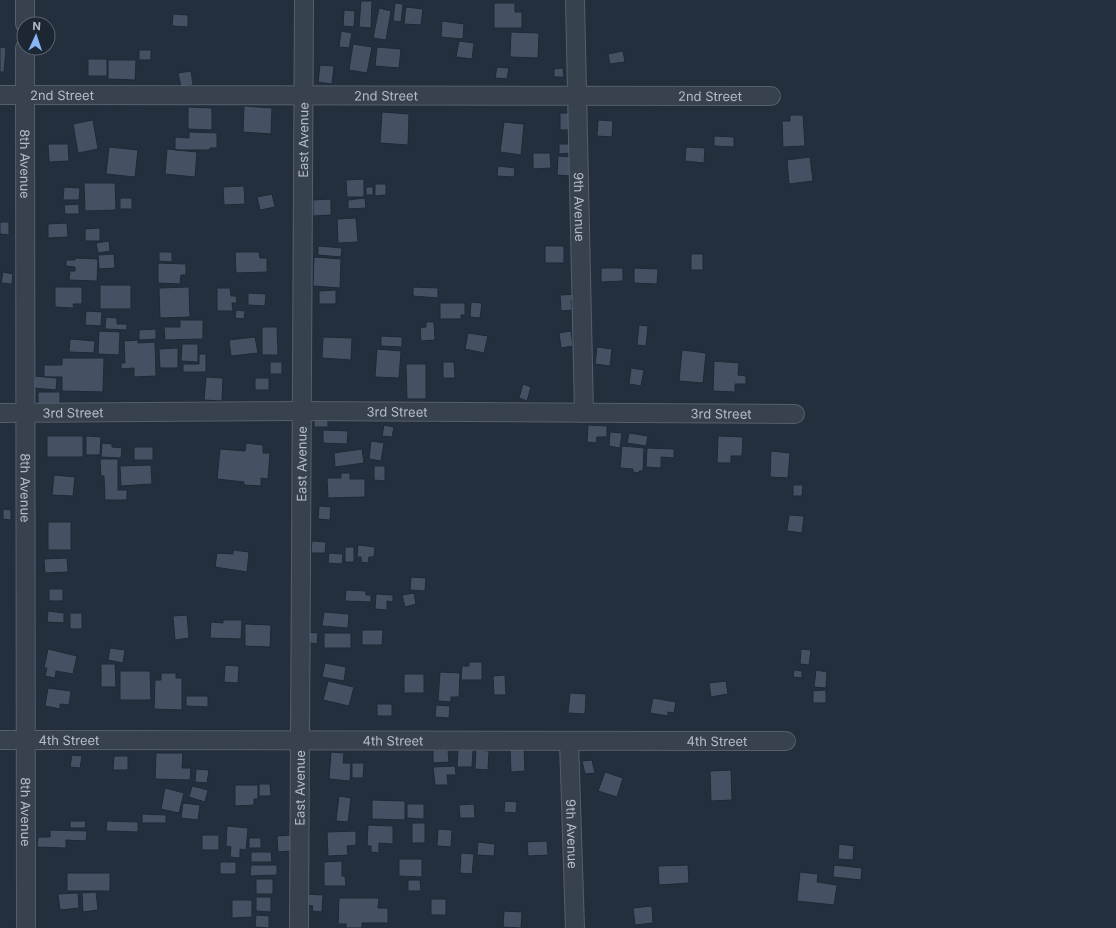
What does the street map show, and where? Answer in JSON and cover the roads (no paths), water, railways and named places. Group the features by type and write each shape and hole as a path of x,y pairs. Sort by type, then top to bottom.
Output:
{"street":[{"path":"25,0 25,16"},
{"name":"East Avenue","path":"299,928 304,0"},
{"name":"9th Avenue","path":"575,0 584,413"},
{"name":"8th Avenue","path":"25,56 26,928"},
{"name":"2nd Street","path":"0,95 771,96"},
{"name":"3rd Street","path":"0,413 302,412 795,414"},
{"name":"4th Street","path":"0,740 786,741"},
{"name":"9th Avenue","path":"569,741 575,928"}]}
